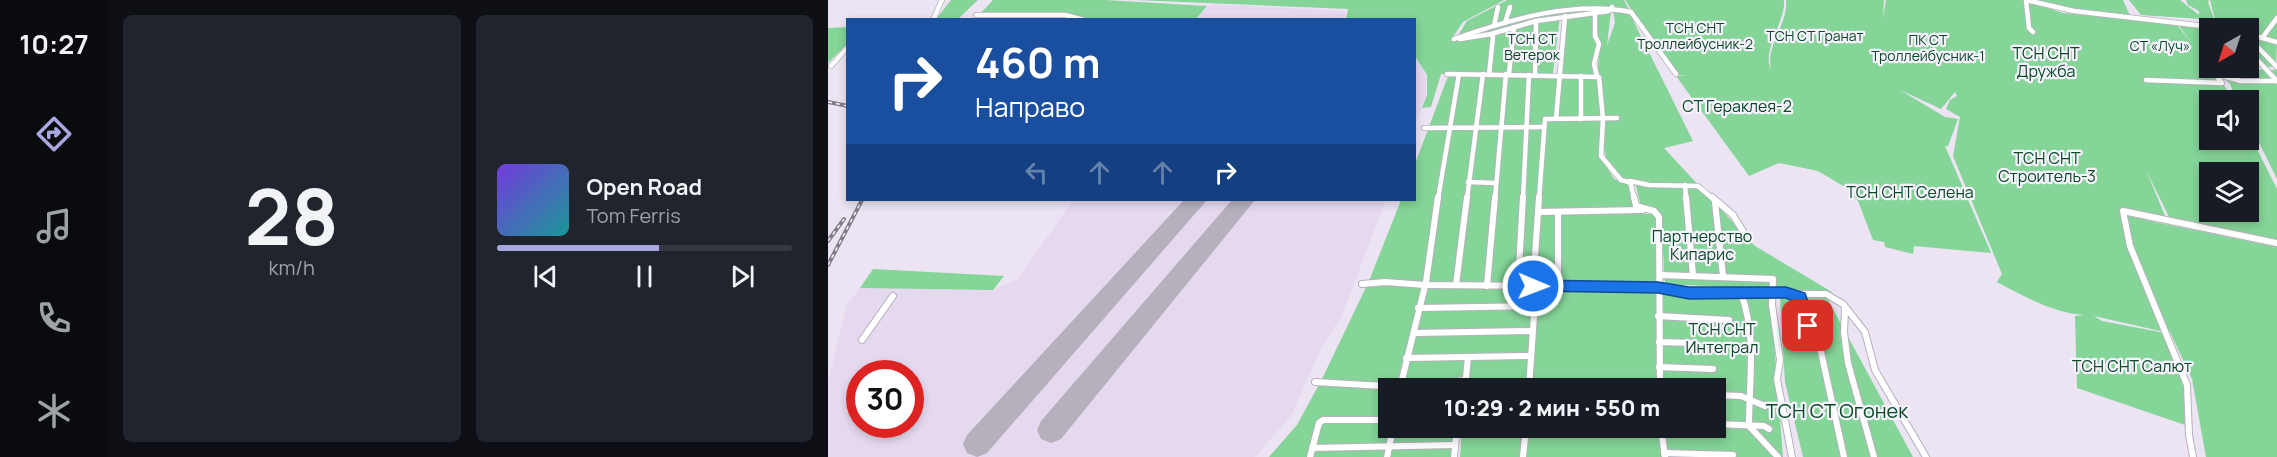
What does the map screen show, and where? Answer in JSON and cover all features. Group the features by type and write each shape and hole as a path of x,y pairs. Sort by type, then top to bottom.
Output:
{"street":[{"path":"934,18 942,0"},
{"path":"2033,32 2029,28 2026,0 2059,11 2199,24"},
{"path":"1494,26 1498,7"},
{"path":"1505,23 1510,7"},
{"path":"1612,7 1609,11 1536,21 1491,34 1453,40 1494,26 1572,7 1612,7 1630,12 1677,74"},
{"path":"1595,12 1595,36 1599,44 1595,58 1596,76 1600,79 1603,119 1601,156 1621,180 1633,183"},
{"path":"976,15 1065,15 1076,18"},
{"path":"1037,18 1042,15"},
{"path":"1556,119 1556,90 1561,76 1565,16"},
{"path":"2262,38 2277,18"},
{"path":"1518,286 1525,129 1536,21"},
{"path":"1487,286 1500,129 1514,27"},
{"path":"1456,285 1476,128 1493,37 1491,34"},
{"path":"2259,38 2277,42"},
{"path":"2259,48 2277,67"},
{"path":"831,66 846,49"},
{"path":"2270,60 2277,57"},
{"path":"2259,62 2277,81"},
{"path":"1447,74 1596,76"},
{"path":"1403,378 1425,285 1459,74"},
{"path":"2146,80 2222,83 2216,74 2241,81 2277,81"},
{"path":"1581,76 1581,119"},
{"path":"1530,378 1545,119 1617,118"},
{"path":"1424,128 1525,129 1544,127"},
{"path":"1642,210 1636,206 1633,183 1630,181 1634,179 1645,184 1698,186 1733,215 1744,233"},
{"path":"1468,182 1495,183"},
{"path":"1685,185 1693,275"},
{"path":"1716,202 1723,276"},
{"path":"1538,212 1642,210 1654,211 1659,217 1660,378"},
{"path":"2193,457 2189,435 2187,385 2132,252 2123,211 2128,210 2166,221 2277,243"},
{"path":"1558,212 1558,286"},
{"path":"1660,275 1770,277 1773,280 1780,360 1777,379 1792,457"},
{"path":"1362,284 1389,282 1425,285 1658,287 1689,293 1826,294 1844,304 1865,332 1875,370 1926,457"},
{"path":"1740,293 1748,316 1753,358 1748,399 1749,426 1778,457"},
{"path":"1797,294 1801,300 1804,320 1815,333 1844,457"},
{"path":"862,340 893,296"},
{"path":"1844,304 1847,316 1843,330 1850,349 1848,363 1874,457"},
{"path":"1418,308 1534,306"},
{"path":"1658,316 1729,320"},
{"path":"1415,333 1532,331"},
{"path":"1659,342 1694,343"},
{"path":"1406,358 1531,356"},
{"path":"1467,378 1468,357"},
{"path":"1659,367 1713,369"},
{"path":"1316,384 1378,387"},
{"path":"1726,396 1748,399 1765,406"},
{"path":"1310,457 1319,423 1323,420 1378,420"},
{"path":"1726,425 1764,426 1769,429"},
{"path":"1387,457 1391,438"},
{"path":"1454,457 1456,438"},
{"path":"1523,457 1525,438"},
{"path":"1662,438 1665,455 1734,455"},
{"path":"1312,448 1455,446"}],"shaded area":[{"path":"1210,4 1347,11 1344,18 1198,18"},
{"path":"1416,57 1426,75 1426,95 1416,122"},
{"path":"1072,201 1386,201 1342,315 1321,349 1291,416 1255,457 828,457 828,384 846,306 860,288 993,290 1018,279"}],"green space":[{"path":"951,0 978,0 959,18 937,18"},
{"path":"993,0 1105,0 1207,6 1197,18 973,18"},
{"path":"1136,0 1504,0 1463,22 1450,41 1484,33 1484,30 1456,39 1467,21 1507,0 1624,0 1629,10 1598,6 1611,12 1607,45 1615,23 1613,10 1629,12 1693,141 1664,148 1755,246 1832,292 1665,284 1661,214 1642,211 1636,186 1616,174 1611,167 1605,152 1601,120 1547,120 1600,121 1603,161 1614,179 1632,186 1639,213 1658,215 1662,378 1378,378 1378,438 1454,438 1451,457 1269,457 1297,425 1322,379 1369,281 1401,201 1416,201 1416,161 1448,76 1594,77 1598,67 1599,55 1592,75 1558,75 1564,17 1560,17 1553,73 1441,74 1431,107 1422,108 1427,95 1427,75 1416,58 1416,18 1346,18 1348,9"},
{"path":"1625,0 1784,0 1784,8 1769,54 1771,69 1771,52 1784,17 1786,0 1884,0 1883,19 1886,0 2024,0 2024,3 2030,2 2063,13 2127,19 2061,11 2028,0 2123,0 2131,18 2175,22 2192,44 2176,21 2199,24 2199,78 2218,78 2227,90 2199,90 2199,150 2258,150 2277,189 2277,245 2172,223 2146,170 2168,223 2140,219 2277,247 2277,457 2206,457 2192,379 2169,330 2169,333 2094,316 2102,321 2165,333 2184,384 2185,425 2077,388 2075,316 2084,315 2050,308 1997,282 2002,274 1953,156 1960,117 1946,109 1950,100 1957,96 1955,92 1941,109 1900,90 1945,117 1958,119 1948,146 1945,146 1991,253 1914,246 1913,254 1885,247 1884,242 1873,240 1858,201 1845,187 1818,171 1779,163 1749,176 1676,76 1688,75 1675,75"},
{"path":"2129,0 2180,0 2199,15 2199,11 2188,5 2186,0 2209,0 2214,18 2199,19 2141,15"},
{"path":"2210,0 2277,0 2277,41 2259,36 2259,18 2215,18"},
{"path":"846,27 846,45 828,63 828,28"},
{"path":"2259,38 2277,42 2276,67 2259,66"},
{"path":"2259,69 2277,70 2277,179 2259,142 2259,90 2233,90 2224,78 2259,78"},
{"path":"873,269 1004,276 993,290 860,288"},
{"name":"ТСН СНТ Интеграл","path":"1662,286 1770,290 1783,457 1460,457 1461,438 1726,438 1726,378 1663,378"},
{"name":"ТСН СТ Огонек","path":"1780,297 1827,298 1913,457 1803,457 1785,382"}],"runway":[{"path":"977,444 1195,201"},
{"path":"1051,430 1243,201"}],"railway":[{"path":"828,102 846,106"},
{"path":"828,265 861,201"},
{"path":"828,241 844,219"}],"route":[{"path":"1533,286 1658,287 1689,293 1786,292 1797,294 1801,300 1804,320 1808,326"}],"park label":[{"name":"ТСН СНТ Троллейбусник-2","path":"1695,36"},
{"name":"ТСН СТ Гранат","path":"1815,36"},
{"name":"СТ «Луч»","path":"2160,46"},
{"name":"ТСН СТ Ветерок","path":"1532,47"},
{"name":"ПК СТ Троллейбусник-1","path":"1928,48"},
{"name":"ТСН СНТ Дружба","path":"2046,62"},
{"name":"СТ Гераклея-2","path":"1737,106"},
{"name":"ТСН СНТ Строитель-3","path":"2047,167"},
{"name":"ТСН СНТ Селена","path":"1910,192"},
{"name":"Партнерство Кипарис","path":"1702,245"},
{"name":"ТСН СНТ Салют","path":"2132,366"}]}
